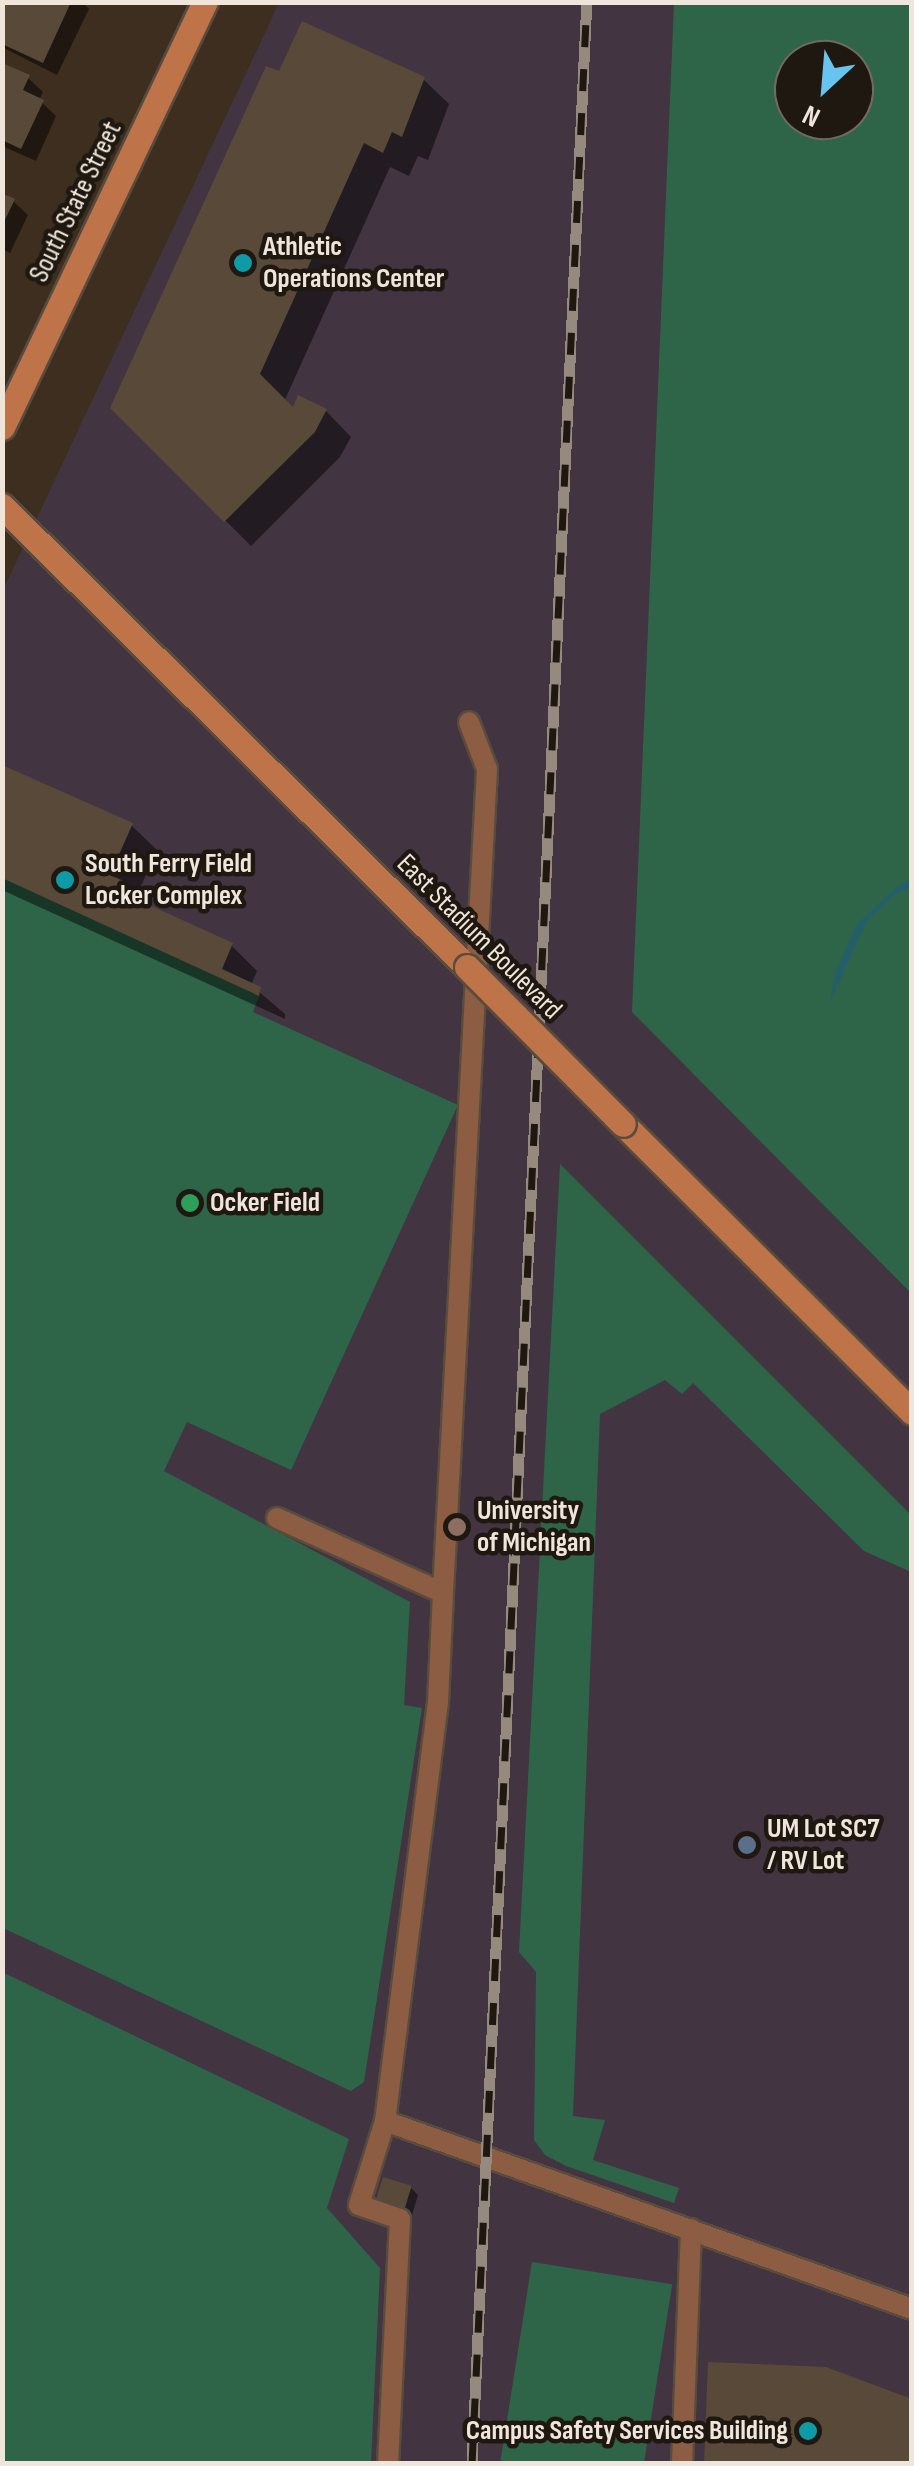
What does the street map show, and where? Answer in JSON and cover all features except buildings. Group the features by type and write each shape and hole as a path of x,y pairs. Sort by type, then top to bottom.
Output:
{"main road":[{"name":"South State Street","path":"2,427 205,2"},
{"name":"East Stadium Boulevard","path":"2,506 912,1412"}],"lane":[{"path":"388,2464 400,2219 359,2205 386,2122 438,1702 486,769 469,722"},
{"path":"278,1518 443,1593"},
{"path":"386,2122 912,2309"},
{"path":"682,2464 690,2229"}],"shaded area":[{"name":"University of Michigan","path":"279,3 911,3 911,2463 3,2464 3,590"}],"green space":[{"path":"674,3 911,3 911,1293 632,1012"},
{"path":"3,878 259,996 253,1012 458,1105 291,1470 187,1422 164,1471 410,1602 404,1705 422,1708 364,2082 351,2091 3,1928"},
{"path":"560,1164 911,1515 911,1572 864,1551 693,1383 682,1394 665,1380 600,1414 573,2116 605,2120 593,2160 679,2188 674,2203 566,2166 545,2155 534,2140 536,1972 519,1952"},
{"path":"2,1972 349,2139 327,2208 380,2268 371,2463 3,2463"},
{"path":"532,2262 672,2284 644,2464 501,2461"}],"water":[{"path":"911,878 911,887 894,895 866,922 829,1005 836,971 857,924"}],"railway":[{"path":"472,2464 587,2"}],"place":[{"name":"Athletic Operations Center","path":"243,263"},
{"name":"South Ferry Field Locker Complex","path":"65,880"},
{"name":"Ocker Field","path":"190,1203"},
{"name":"University of Michigan","path":"457,1527"},
{"name":"UM Lot SC7 / RV Lot","path":"747,1845"},
{"name":"Campus Safety Services Building","path":"808,2431"}]}
